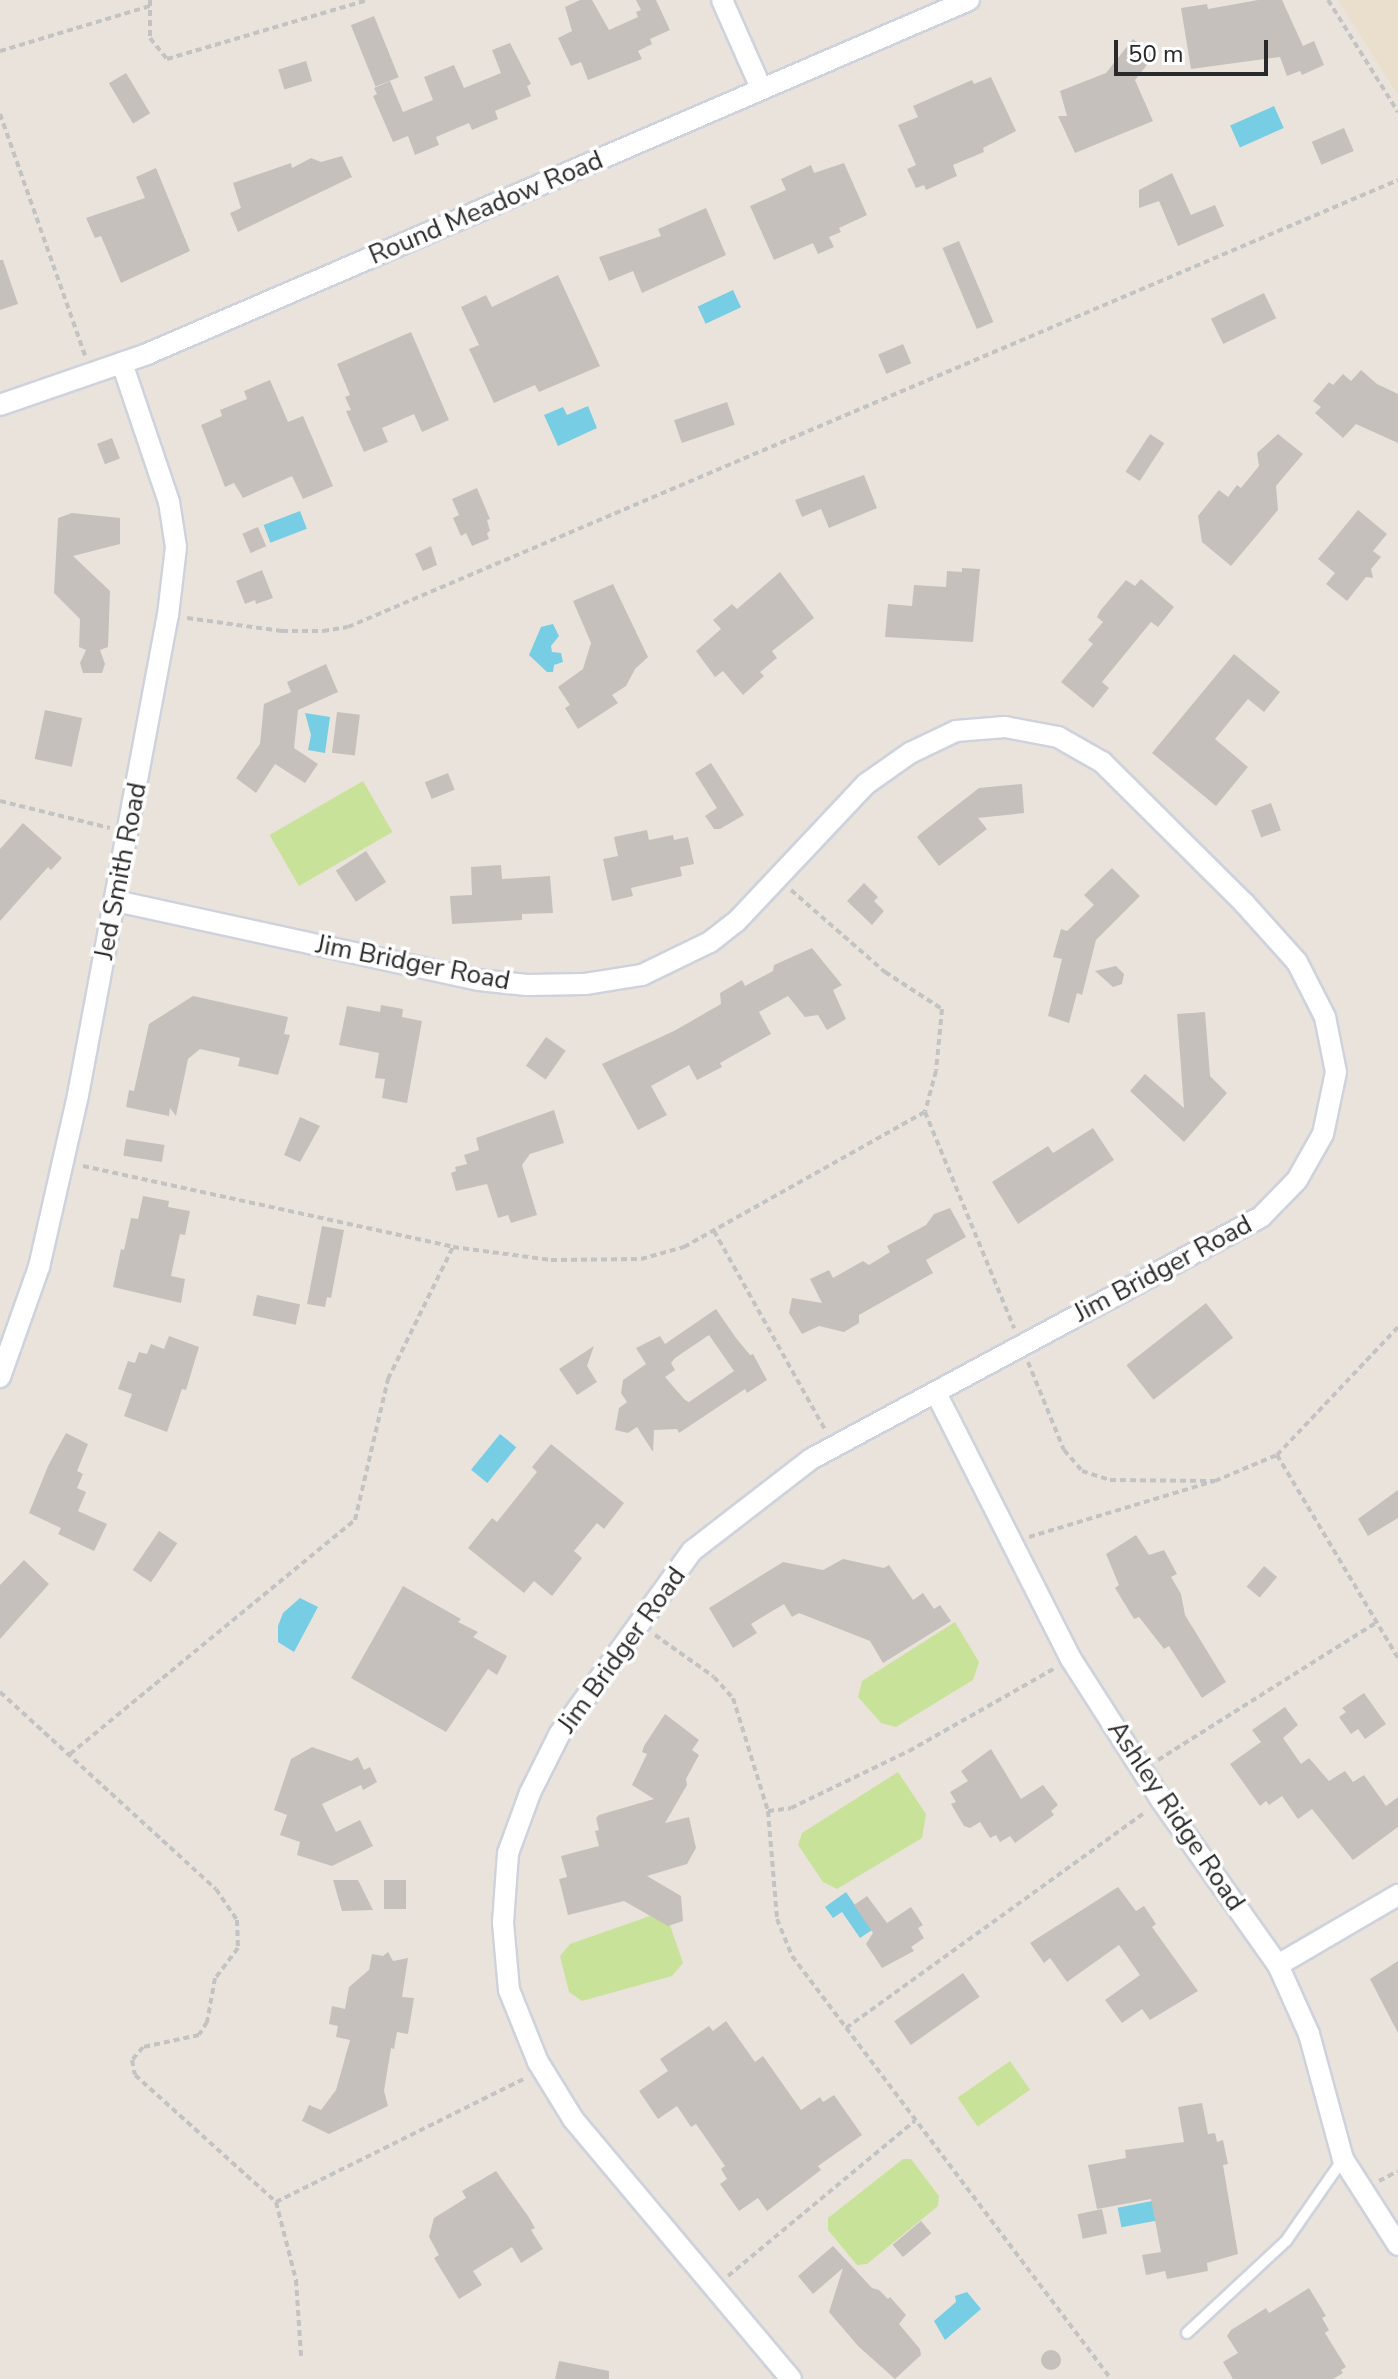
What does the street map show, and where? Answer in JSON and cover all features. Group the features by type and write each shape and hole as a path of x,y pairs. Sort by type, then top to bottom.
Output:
{"street":[{"path":"722,0 761,88"},
{"name":"Round Meadow Road","path":"0,405 122,363 969,0"},
{"name":"Jed Smith Road","path":"0,1377 39,1267 116,901 168,615 176,547 169,502 122,363"},
{"name":"Jim Bridger Road","path":"116,901 479,980 527,985 585,984 642,975 710,942 778,878 866,784 910,753 956,731 1005,727 1058,737 1102,762 1244,903 1297,962 1325,1017 1336,1072 1323,1134 1297,1180 1261,1217 811,1459 692,1551 559,1735 530,1793 508,1853 503,1923 509,1990 543,2070 573,2119 791,2379"},
{"name":"Ashley Ridge Road","path":"936,1393 1071,1659 1161,1800 1278,1965 1309,2034 1343,2159 1398,2245"},
{"path":"1278,1965 1398,1895"}],"lane":[{"path":"1187,2333 1286,2241 1343,2159"}],"path":[{"path":"0,51 150,3 150,38 167,59 367,0"},
{"path":"1328,0 1398,112"},
{"path":"0,114 92,374"},
{"path":"168,615 282,631 323,631 348,627 1398,180"},
{"path":"0,801 128,833"},
{"path":"83,1166 453,1247 551,1260 641,1259 684,1247 925,1112 936,1071 942,1009 885,972 778,878"},
{"path":"714,1231 835,1446"},
{"path":"70,1754 355,1520 388,1379 453,1247"},
{"path":"1012,1542 1215,1481 1277,1455 1398,1327"},
{"path":"1277,1455 1398,1658"},
{"path":"1142,1770 1377,1622"},
{"path":"640,1624 714,1677 733,1698 768,1811 777,1919 783,1940 915,2121 1111,2379"},
{"path":"768,1811 791,1808 909,1751 1071,1659"},
{"path":"0,1692 216,1889 237,1920 238,1948 215,1978 207,2022 199,2035 143,2047 132,2060 135,2075 276,2202 296,2280 301,2356"},
{"path":"846,2028 1161,1800"},
{"path":"276,2202 543,2070"},
{"path":"715,2287 915,2121"}],"shaded area":[{"path":"1338,0 1398,0 1398,95"}],"green space":[{"path":"363,781 393,832 299,886 269,835"},
{"path":"955,1622 979,1662 973,1680 896,1727 881,1723 858,1697 862,1681"},
{"path":"898,1772 926,1814 922,1838 837,1889 823,1882 798,1845 802,1833"},
{"path":"650,1916 670,1925 683,1963 672,1976 582,2001 569,1992 560,1956 570,1944"},
{"path":"1010,2061 1030,2090 978,2126 958,2098"},
{"path":"903,2159 911,2159 939,2196 938,2206 867,2264 857,2265 828,2230 828,2218"}],"water":[{"path":"1274,106 1284,128 1240,147 1230,126"},
{"path":"733,290 741,307 706,324 698,306"},
{"path":"588,406 597,428 558,446 544,415 563,407 567,415"},
{"path":"300,511 307,529 270,543 264,525"},
{"path":"553,624 559,636 551,646 552,652 561,653 563,662 554,665 553,672 547,672 529,655 541,627"},
{"path":"305,713 330,717 325,753 308,750 311,735"},
{"path":"500,1434 516,1447 487,1483 471,1470"},
{"path":"300,1598 318,1607 294,1652 278,1642 278,1626 283,1613"},
{"path":"846,1892 872,1930 860,1938 842,1912 833,1918 825,1907"},
{"path":"1152,2201 1156,2221 1121,2227 1118,2208"},
{"path":"967,2292 981,2309 945,2340 934,2321 956,2302 955,2296"}],"building":[{"path":"580,0 592,0 609,30 638,17 636,12 641,10 636,0 656,0 670,30 650,39 652,44 638,51 642,59 588,80 581,62 571,66 558,38 572,31 565,7"},
{"path":"1258,0 1282,0 1303,46 1314,41 1324,65 1302,75 1300,71 1287,76 1280,57 1191,69 1181,8 1207,4 1208,9"},
{"path":"374,16 399,77 376,87 351,25"},
{"path":"1133,39 1154,56 1135,80 1153,121 1075,153 1058,116 1067,116 1060,91 1106,73"},
{"path":"510,43 531,84 527,86 531,96 495,111 498,119 472,130 469,123 436,137 439,145 415,155 408,136 393,142 373,96 377,94 374,88 390,81 403,112 433,100 424,77 454,65 464,88 501,73 492,50"},
{"path":"306,61 312,81 284,90 278,69"},
{"path":"126,73 150,113 133,124 109,83"},
{"path":"991,77 1016,131 983,148 984,152 953,165 957,176 926,190 924,185 916,188 907,169 916,165 898,125 918,117 913,106 972,80 974,84"},
{"path":"1344,128 1354,151 1322,165 1312,142"},
{"path":"342,156 352,177 238,232 230,213 241,208 233,183 291,163 292,168 311,158 321,162"},
{"path":"844,163 867,215 839,228 841,232 829,237 834,247 818,254 813,243 774,260 750,206 786,190 781,179 811,165 814,173"},
{"path":"156,168 190,251 121,283 101,236 95,238 86,218 145,198 136,177"},
{"path":"1172,173 1191,215 1215,205 1224,226 1178,246 1159,201 1139,208 1139,190"},
{"path":"706,208 726,255 642,293 633,271 609,281 599,257 661,236 658,229"},
{"path":"959,241 993,322 977,329 942,248"},
{"path":"0,260 3,260 18,304 0,310"},
{"path":"558,275 600,366 539,392 535,385 494,403 469,349 479,345 461,307 486,295 492,307"},
{"path":"1264,293 1276,318 1223,344 1211,319"},
{"path":"411,332 449,420 422,432 414,414 382,428 388,442 364,452 346,411 351,410 345,397 350,395 337,364"},
{"path":"903,344 911,363 886,374 878,355"},
{"path":"1361,370 1377,384 1398,394 1398,443 1356,424 1343,438 1315,413 1321,407 1313,401 1329,382 1333,385 1343,374 1351,381"},
{"path":"270,380 288,422 303,416 333,486 303,499 292,476 243,498 234,483 225,487 201,425 222,416 220,410 247,399 244,391"},
{"path":"727,402 735,425 682,443 674,420"},
{"path":"1150,434 1164,443 1140,481 1125,472"},
{"path":"1278,434 1303,454 1276,486 1278,510 1231,566 1202,542 1198,516 1219,490 1228,497 1237,485 1241,488 1259,466 1257,453"},
{"path":"112,438 120,459 105,464 97,444"},
{"path":"864,475 877,508 829,528 821,509 802,517 795,500"},
{"path":"477,488 490,519 487,520 490,531 487,533 489,539 472,546 466,533 461,536 453,518 459,515 452,499"},
{"path":"1358,510 1387,534 1373,551 1381,557 1371,569 1373,578 1366,577 1347,601 1326,584 1335,573 1318,559"},
{"path":"72,513 120,518 120,544 73,556 110,591 108,647 100,650 105,664 102,673 83,673 80,663 86,650 79,647 80,619 54,593 58,518"},
{"path":"258,527 266,546 251,553 242,534"},
{"path":"431,546 437,565 423,571 415,554"},
{"path":"962,568 980,569 973,642 885,637 888,604 912,606 914,585 946,587 947,571 962,572"},
{"path":"262,570 273,598 245,604 236,581"},
{"path":"780,572 814,618 772,651 777,658 760,672 764,676 743,695 723,671 715,677 696,651 721,629 713,620 732,604 737,609"},
{"path":"1141,579 1174,607 1158,627 1151,622 1102,682 1109,688 1093,708 1061,682 1093,644 1088,640 1103,622 1097,617 1100,611 1126,580 1135,586"},
{"path":"613,584 648,657 635,669 626,686 612,695 618,703 578,729 565,708 570,705 558,687 583,669 591,643 573,601"},
{"path":"1234,654 1280,692 1264,712 1248,699 1215,739 1248,767 1216,806 1152,753"},
{"path":"326,664 338,692 298,710 294,748 318,764 305,783 275,764 256,793 236,778 260,744 264,704 291,692 287,682"},
{"path":"45,710 82,718 72,767 35,759"},
{"path":"337,712 360,715 355,755 332,753"},
{"path":"711,763 744,815 720,829 714,829 705,816 717,808 695,773"},
{"path":"448,773 455,790 432,799 425,782"},
{"path":"1022,784 1024,813 978,818 987,829 939,866 917,837 979,788"},
{"path":"1271,803 1281,830 1261,837 1251,810"},
{"path":"23,823 62,858 51,870 48,867 0,921 0,849"},
{"path":"647,830 649,840 673,835 674,840 688,837 694,864 680,867 682,876 631,888 633,896 612,901 603,859 618,856 614,837"},
{"path":"366,851 386,882 356,902 336,871"},
{"path":"501,865 502,879 550,876 553,913 522,914 522,920 452,924 450,896 472,895 471,867"},
{"path":"1112,868 1140,896 1096,940 1082,995 1077,993 1069,1023 1048,1016 1062,959 1053,957 1061,929 1067,931 1094,905 1084,895"},
{"path":"864,883 878,897 874,901 884,911 872,925 847,901"},
{"path":"812,948 842,985 833,990 846,1019 827,1030 818,1015 805,1017 788,996 759,1012 771,1034 720,1063 722,1067 697,1080 689,1065 651,1086 667,1115 638,1130 602,1064 674,1031 721,1004 720,993 742,980 745,986 773,971 774,965"},
{"path":"1116,966 1124,974 1122,984 1113,987 1095,971"},
{"path":"193,996 288,1017 284,1034 290,1035 278,1075 238,1066 240,1058 200,1049 188,1059 176,1116 170,1108 169,1116 126,1107 129,1090 134,1091 149,1024"},
{"path":"381,1005 403,1009 402,1017 422,1021 407,1103 382,1098 385,1079 375,1078 379,1053 339,1045 347,1006 380,1012"},
{"path":"1205,1012 1210,1076 1227,1093 1184,1142 1130,1091 1145,1074 1184,1108 1177,1014"},
{"path":"546,1037 566,1051 546,1079 526,1066"},
{"path":"554,1110 564,1143 530,1154 522,1165 537,1215 511,1223 508,1215 498,1218 487,1184 456,1191 451,1173 456,1171 455,1167 467,1164 464,1155 479,1150 476,1138"},
{"path":"300,1117 320,1126 300,1162 284,1155"},
{"path":"1093,1128 1114,1160 1018,1224 992,1182 1048,1146 1053,1153"},
{"path":"126,1139 165,1145 162,1162 123,1156"},
{"path":"143,1196 169,1201 168,1207 190,1211 185,1235 180,1234 171,1276 185,1279 181,1303 113,1287 131,1218 138,1219"},
{"path":"950,1208 966,1237 926,1260 933,1273 859,1315 859,1323 844,1332 819,1326 802,1334 789,1313 792,1298 822,1303 810,1279 829,1270 833,1278 863,1261 869,1265 890,1252 887,1246 926,1225 934,1214"},
{"path":"322,1226 344,1230 331,1298 327,1297 325,1307 307,1304"},
{"path":"257,1295 300,1304 296,1325 253,1316"},
{"path":"1206,1303 1233,1338 1154,1400 1126,1365"},
{"path":"716,1309 736,1338 750,1355 753,1354 767,1380 747,1393 745,1389 679,1433 677,1429 654,1430 653,1452 637,1427 628,1433 615,1430 619,1408 627,1402 621,1393 623,1380 646,1364 636,1348 660,1336 665,1344","holes":["709,1335 734,1371 689,1402 665,1377 675,1370 671,1363 675,1358"]},
{"path":"169,1336 199,1347 186,1390 182,1389 167,1432 124,1416 132,1394 118,1389 128,1361 135,1363 139,1352 147,1354 151,1344 164,1349"},
{"path":"594,1346 587,1366 597,1382 577,1395 559,1369"},
{"path":"66,1433 88,1444 77,1471 83,1474 77,1488 86,1492 78,1511 107,1524 94,1551 58,1534 61,1528 29,1513 48,1466"},
{"path":"551,1444 624,1503 604,1529 597,1523 574,1551 582,1558 552,1596 534,1581 524,1593 468,1548 492,1518 497,1522 537,1472 532,1467"},
{"path":"1398,1490 1398,1518 1368,1536 1358,1519"},
{"path":"159,1531 177,1543 151,1582 133,1570"},
{"path":"1136,1535 1149,1555 1164,1550 1177,1574 1171,1577 1181,1594 1185,1615 1226,1682 1202,1698 1169,1646 1164,1649 1139,1617 1134,1619 1115,1588 1119,1585 1106,1554"},
{"path":"843,1559 884,1568 889,1565 913,1600 923,1593 934,1609 940,1605 951,1621 883,1663 870,1641 799,1613 792,1617 784,1604 751,1624 757,1633 733,1648 709,1608 783,1562 823,1570"},
{"path":"24,1560 49,1584 0,1639 0,1585"},
{"path":"1264,1566 1277,1577 1260,1598 1247,1587"},
{"path":"403,1586 461,1619 458,1622 478,1632 473,1637 507,1656 497,1675 488,1669 446,1732 351,1678"},
{"path":"1364,1693 1386,1724 1365,1739 1358,1729 1351,1734 1339,1717 1346,1712 1342,1708"},
{"path":"1285,1707 1298,1725 1283,1738 1301,1764 1309,1758 1329,1781 1345,1771 1353,1782 1364,1775 1386,1806 1398,1797 1398,1827 1353,1860 1312,1809 1298,1819 1282,1796 1269,1805 1266,1801 1260,1806 1230,1764 1261,1742 1252,1730"},
{"path":"665,1714 699,1740 692,1750 699,1755 686,1779 687,1785 665,1823 689,1817 696,1848 687,1864 647,1876 681,1896 683,1921 668,1926 624,1901 568,1915 559,1879 567,1877 561,1856 599,1846 595,1831 599,1830 596,1818 599,1815 654,1799 632,1785 647,1754 642,1752 644,1746"},
{"path":"312,1747 351,1761 358,1757 364,1770 370,1767 377,1782 363,1790 361,1785 322,1804 336,1832 360,1820 373,1846 332,1866 297,1855 300,1842 280,1835 287,1815 274,1810 291,1759"},
{"path":"991,1749 1021,1799 1043,1785 1058,1805 1051,1811 1054,1815 1015,1843 1010,1836 1000,1842 996,1835 990,1838 980,1822 970,1828 964,1826 951,1804 956,1802 950,1792 968,1781 961,1771"},
{"path":"333,1880 358,1880 373,1910 342,1911"},
{"path":"384,1880 406,1880 406,1909 384,1909"},
{"path":"1118,1887 1136,1911 1144,1906 1156,1924 1152,1927 1198,1991 1150,2020 1142,2009 1122,2023 1105,2000 1140,1975 1119,1945 1067,1982 1050,1958 1044,1963 1030,1943"},
{"path":"867,1896 887,1923 911,1907 923,1925 918,1928 924,1938 911,1947 914,1951 882,1968 866,1944 873,1933 854,1905"},
{"path":"388,1952 393,1961 408,1958 402,1997 414,1998 408,2034 397,2032 394,2049 391,2048 384,2091 388,2106 329,2134 302,2121 309,2105 321,2110 336,2090 350,2040 336,2037 338,2026 329,2024 332,2006 345,2009 349,1987 369,1970 372,1954 383,1956"},
{"path":"1398,1961 1398,2033 1370,1979"},
{"path":"963,1973 980,1997 911,2045 894,2021"},
{"path":"726,2021 755,2062 763,2056 801,2110 820,2097 823,2102 834,2095 862,2135 818,2166 821,2170 767,2211 758,2198 739,2211 720,2184 727,2179 721,2169 725,2166 696,2124 691,2127 677,2106 658,2119 639,2091 668,2071 660,2059 709,2026 713,2031"},
{"path":"1202,2103 1208,2134 1215,2133 1217,2142 1223,2140 1228,2164 1223,2165 1238,2254 1207,2263 1208,2271 1167,2279 1165,2271 1146,2275 1142,2255 1161,2252 1151,2199 1097,2209 1088,2165 1126,2158 1125,2150 1184,2142 1178,2107"},
{"path":"496,2171 528,2216 535,2228 531,2230 543,2249 521,2263 512,2247 473,2271 482,2285 459,2299 434,2258 439,2255 429,2237 434,2218 466,2198 462,2191"},
{"path":"1102,2209 1107,2233 1083,2239 1078,2214"},
{"path":"921,2221 931,2233 903,2257 893,2245"},
{"path":"833,2246 872,2288 888,2299 890,2297 906,2315 899,2324 920,2349 921,2355 895,2379 858,2346 829,2312 843,2268 813,2294 798,2276"},
{"path":"1309,2288 1326,2316 1322,2318 1329,2330 1325,2333 1346,2367 1341,2370 1343,2373 1333,2379 1233,2379 1223,2362 1238,2353 1227,2336 1231,2330 1266,2308 1269,2313"},
{"path":"1051,2350 1058,2353 1061,2360 1058,2367 1051,2370 1044,2367 1041,2360 1044,2353"},
{"path":"559,2361 609,2371 609,2379 555,2379"}]}
